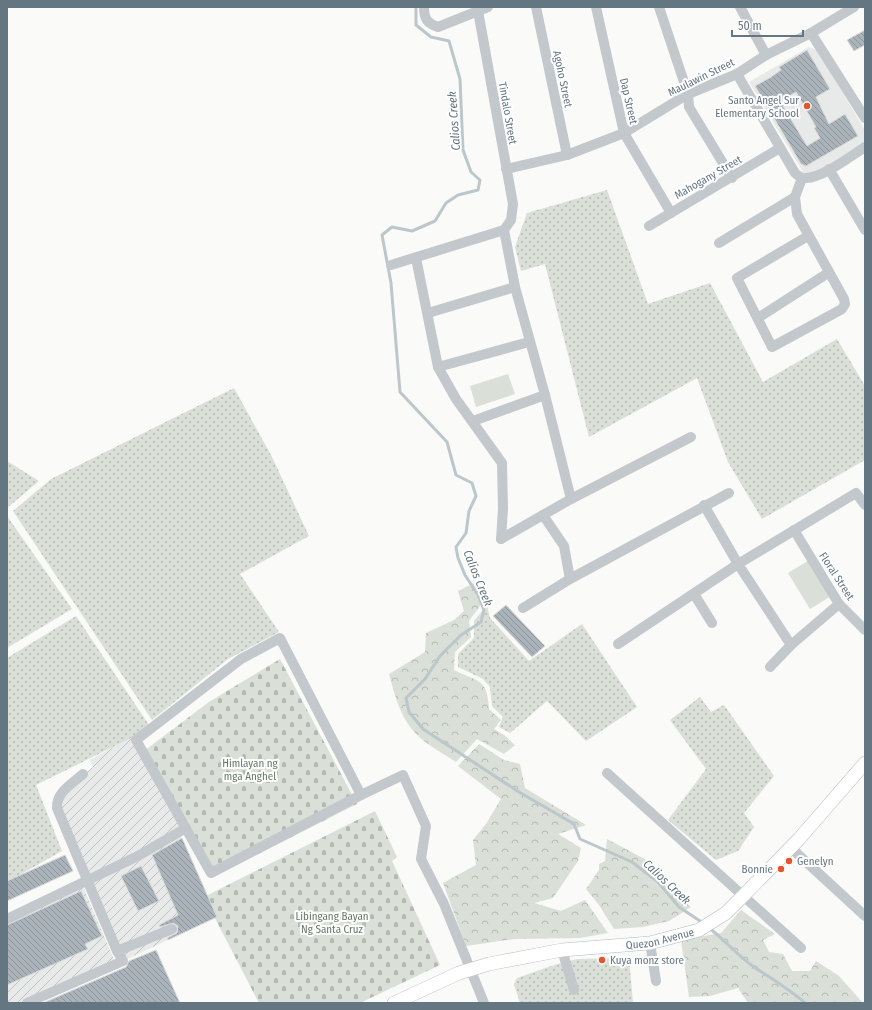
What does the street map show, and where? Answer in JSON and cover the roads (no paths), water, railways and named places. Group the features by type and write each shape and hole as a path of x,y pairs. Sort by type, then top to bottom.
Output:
{"main road":[{"name":"Quezon Avenue","path":"394,1003 471,969 562,950 650,943 699,930 726,913 743,896 790,847 865,763"}],"street":[{"path":"424,7 425,18 429,24 438,27 483,9"},
{"name":"Agoho Street","path":"536,7 567,155"},
{"name":"Dap Street","path":"596,7 624,133 671,213"},
{"path":"659,7 688,94 689,107 732,178"},
{"path":"740,7 766,55"},
{"name":"Maulawin Street","path":"506,169 567,155 624,133 688,94 737,74 766,55 811,33 854,7"},
{"name":"Tindalo Street","path":"483,9 506,169 513,204 511,220 504,230"},
{"path":"811,33 865,118"},
{"path":"737,74 780,148 798,175 795,197 797,214 828,273 844,299 845,304 842,309 772,347 737,278 808,236"},
{"path":"798,175 811,177 829,169 865,147"},
{"name":"Mahogany Street","path":"649,226 732,178 780,148"},
{"path":"829,169 861,214 865,230"},
{"path":"719,243 795,197"},
{"path":"391,265 504,230 515,287 529,342 545,395 571,499"},
{"path":"416,258 438,367 456,399 502,463 503,509 501,539 571,499 691,437"},
{"path":"758,318 828,273"},
{"path":"428,313 515,287"},
{"path":"438,367 529,342"},
{"path":"473,422 545,395"},
{"path":"523,608 570,579 704,505 729,493"},
{"path":"618,644 738,564 856,493 865,505"},
{"path":"704,505 738,564 791,645"},
{"path":"543,515 564,546 570,579"},
{"name":"Floral Street","path":"794,530 839,604 864,629"},
{"path":"694,594 712,622"},
{"path":"770,667 791,645 839,604"},
{"path":"361,796 280,638 241,659 136,740 211,873 403,775 426,826 421,859 444,904 484,1003"},
{"path":"607,773 800,948"},
{"path":"27,1003 123,961 117,951 89,881 57,808 56,800 60,793 83,774"},
{"path":"7,919 89,881 138,856 186,828"},
{"path":"790,847 865,916"},
{"path":"117,951 172,929"},
{"path":"650,943 656,981"},
{"path":"562,950 574,990"}],"waterway":[{"name":"Calios Creek","path":"416,7 416,25 431,37 449,41 460,79 463,150 471,172 480,180 478,190 458,195 446,203 435,221 412,231 392,227 382,235 391,283 400,392 447,442 456,475 472,483 476,496 469,511 466,533 456,547 458,558 465,575 478,595 484,610 481,622 461,635 440,656 425,679 406,698 409,712 423,729 519,792 574,824 580,839 632,862 658,882 679,907 703,923"},
{"name":"Calios Creek","path":"709,928 748,963 805,1003"}],"place":[{"name":"Santo Angel Sur Elementary School","path":"807,106"},
{"name":"Genelyn","path":"789,861"},
{"name":"Bonnie","path":"781,869"},
{"name":"Kuya monz store","path":"602,960"}],"park label":[{"name":"Himlayan ng mga Anghel","path":"250,769"},
{"name":"Libingang Bayan Ng Santa Cruz","path":"332,922"}]}
